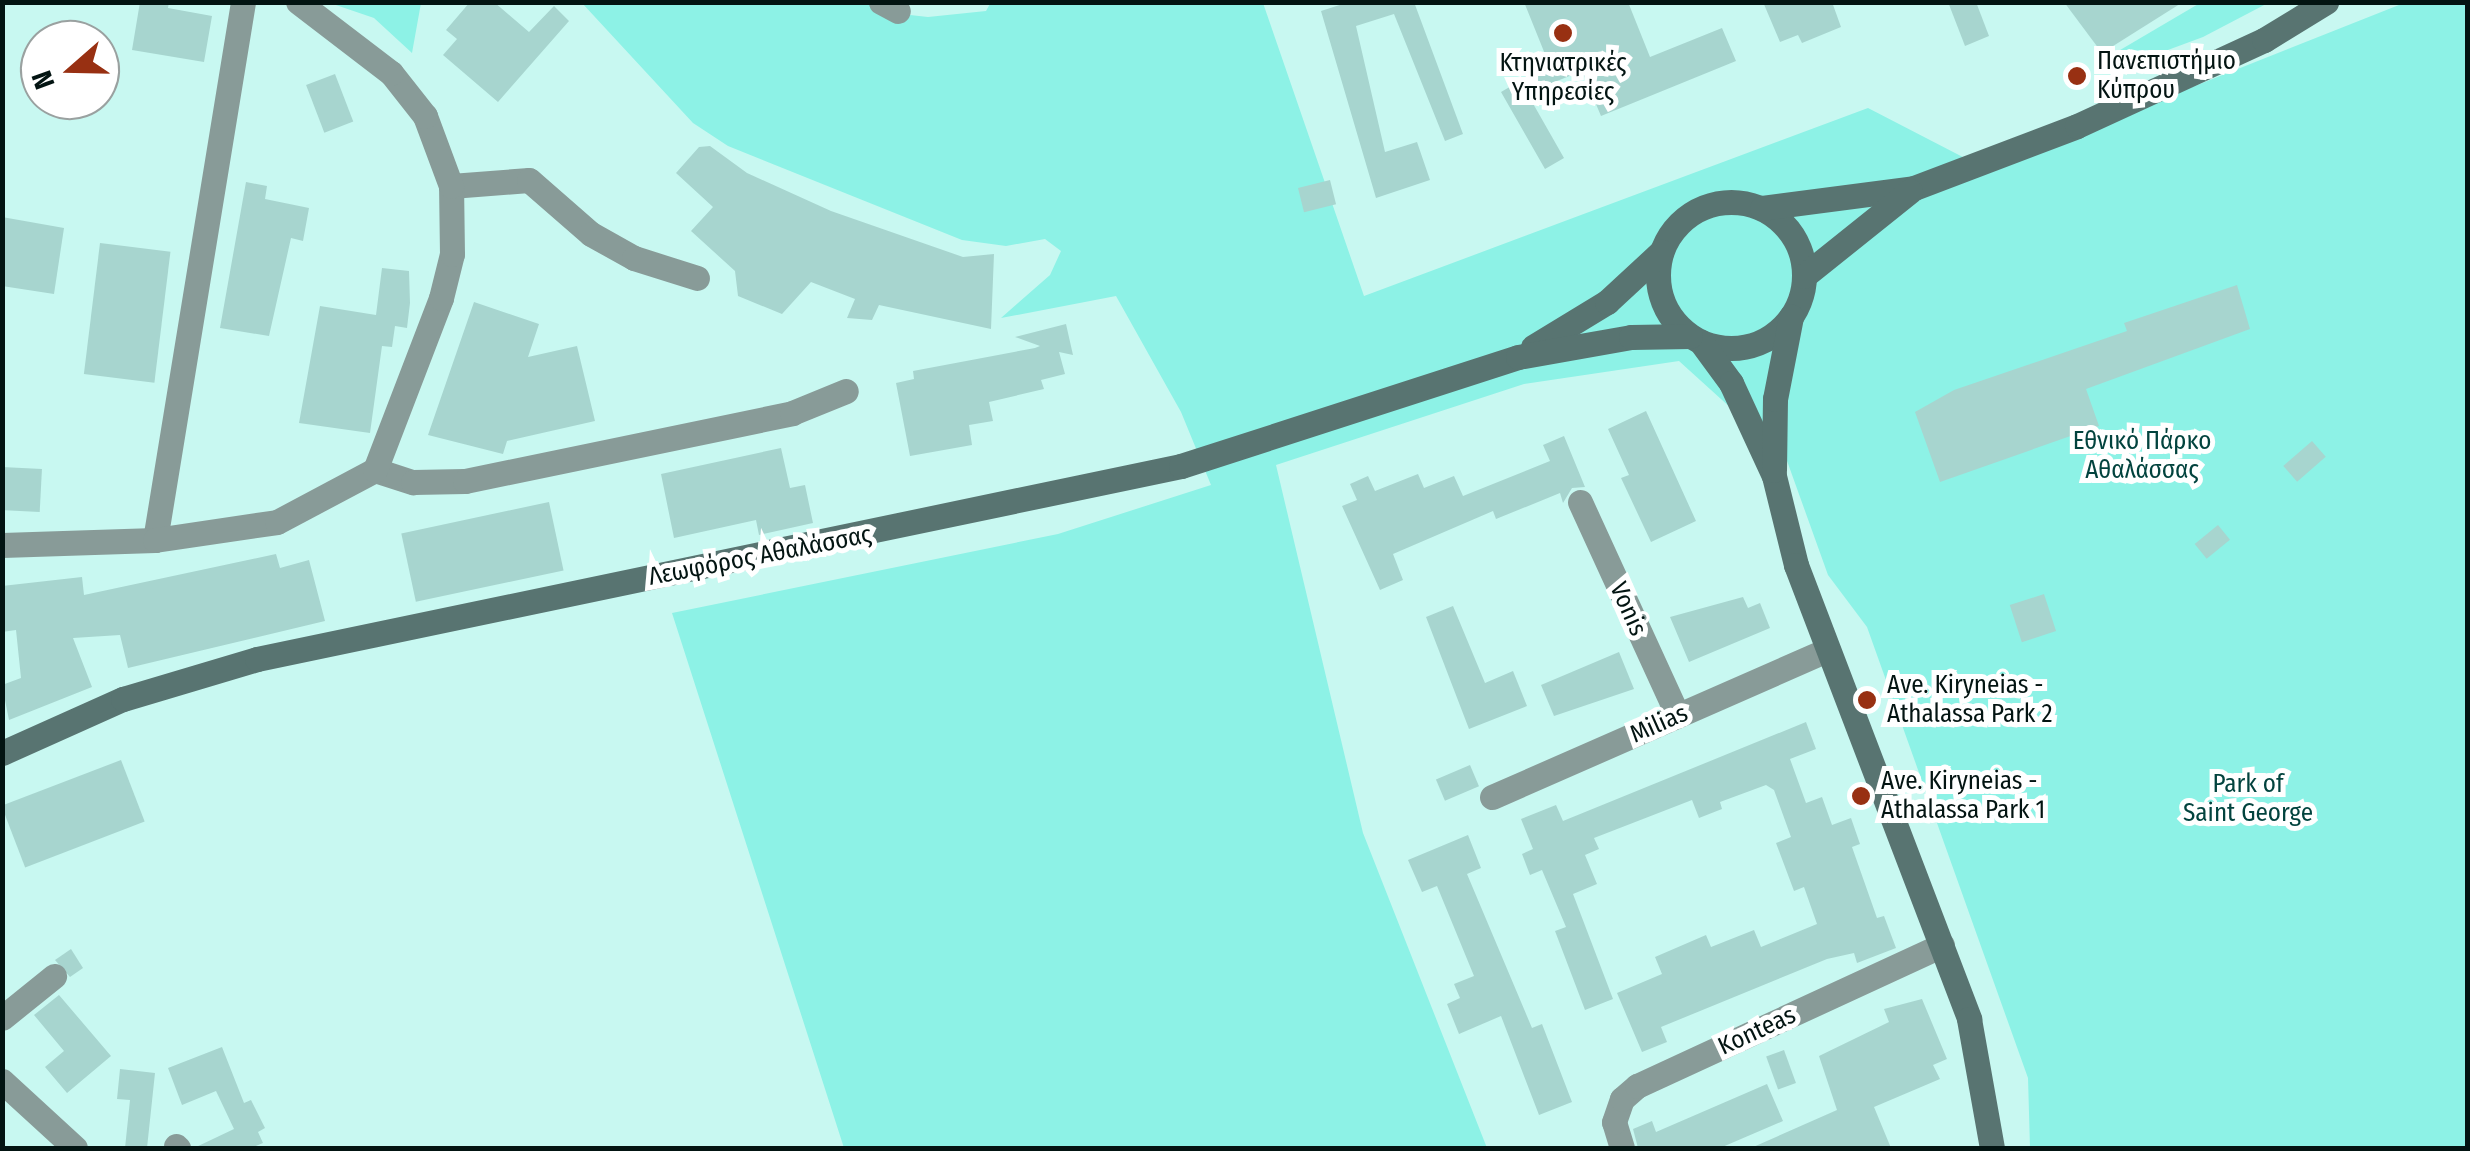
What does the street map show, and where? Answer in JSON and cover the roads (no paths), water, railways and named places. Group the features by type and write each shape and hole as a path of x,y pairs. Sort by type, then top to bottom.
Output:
{"main road":[{"path":"1992,1148 1969,1019 1827,650 1774,476 1731,383 1664,305 1661,252 1694,211 1727,201 1762,208 1914,188 2077,126 2264,40 2326,2"},
{"path":"1804,276 1914,188"},
{"path":"1762,208 1793,236 1804,276 1791,317 1776,399 1774,476"},
{"name":"Λεωφόρος Αθαλάσσας","path":"1518,356 1607,302 1661,252"},
{"path":"1695,338 1720,347 1760,342 1791,317"},
{"name":"Λεωφόρος Αθαλάσσας","path":"2,753 124,698 242,663 480,608 881,532 1182,466 1518,356 1631,336 1695,338"}],"street":[{"path":"154,540 243,2"},
{"path":"2,545 51,548 154,540 277,522 374,470 442,298 452,254 452,186 425,116 391,73 298,2"},
{"path":"452,186 529,180 591,234 634,258 697,278"},
{"path":"374,470 412,482 465,480 792,413 846,391"},
{"name":"Vonis","path":"1580,502 1678,716"},
{"name":"Milias","path":"1492,797 1827,650"},
{"name":"Konteas","path":"1622,1148 1614,1122 1622,1099 1637,1086 1942,945"},
{"path":"2,1018 54,976"},
{"path":"10,1085 76,1148"}],"place":[{"name":"Κτηνιατρικές Υπηρεσίες","path":"1563,33"},
{"name":"Πανεπιστήμιο Κύπρου","path":"2077,76"},
{"name":"Ave. Kiryneias - Athalassa Park 2","path":"1867,700"},
{"name":"Ave. Kiryneias - Athalassa Park 1","path":"1861,796"}],"park label":[{"name":"Εθνικό Πάρκο Αθαλάσσας","path":"2142,456"},
{"name":"Park of Saint George","path":"2248,800"}]}
